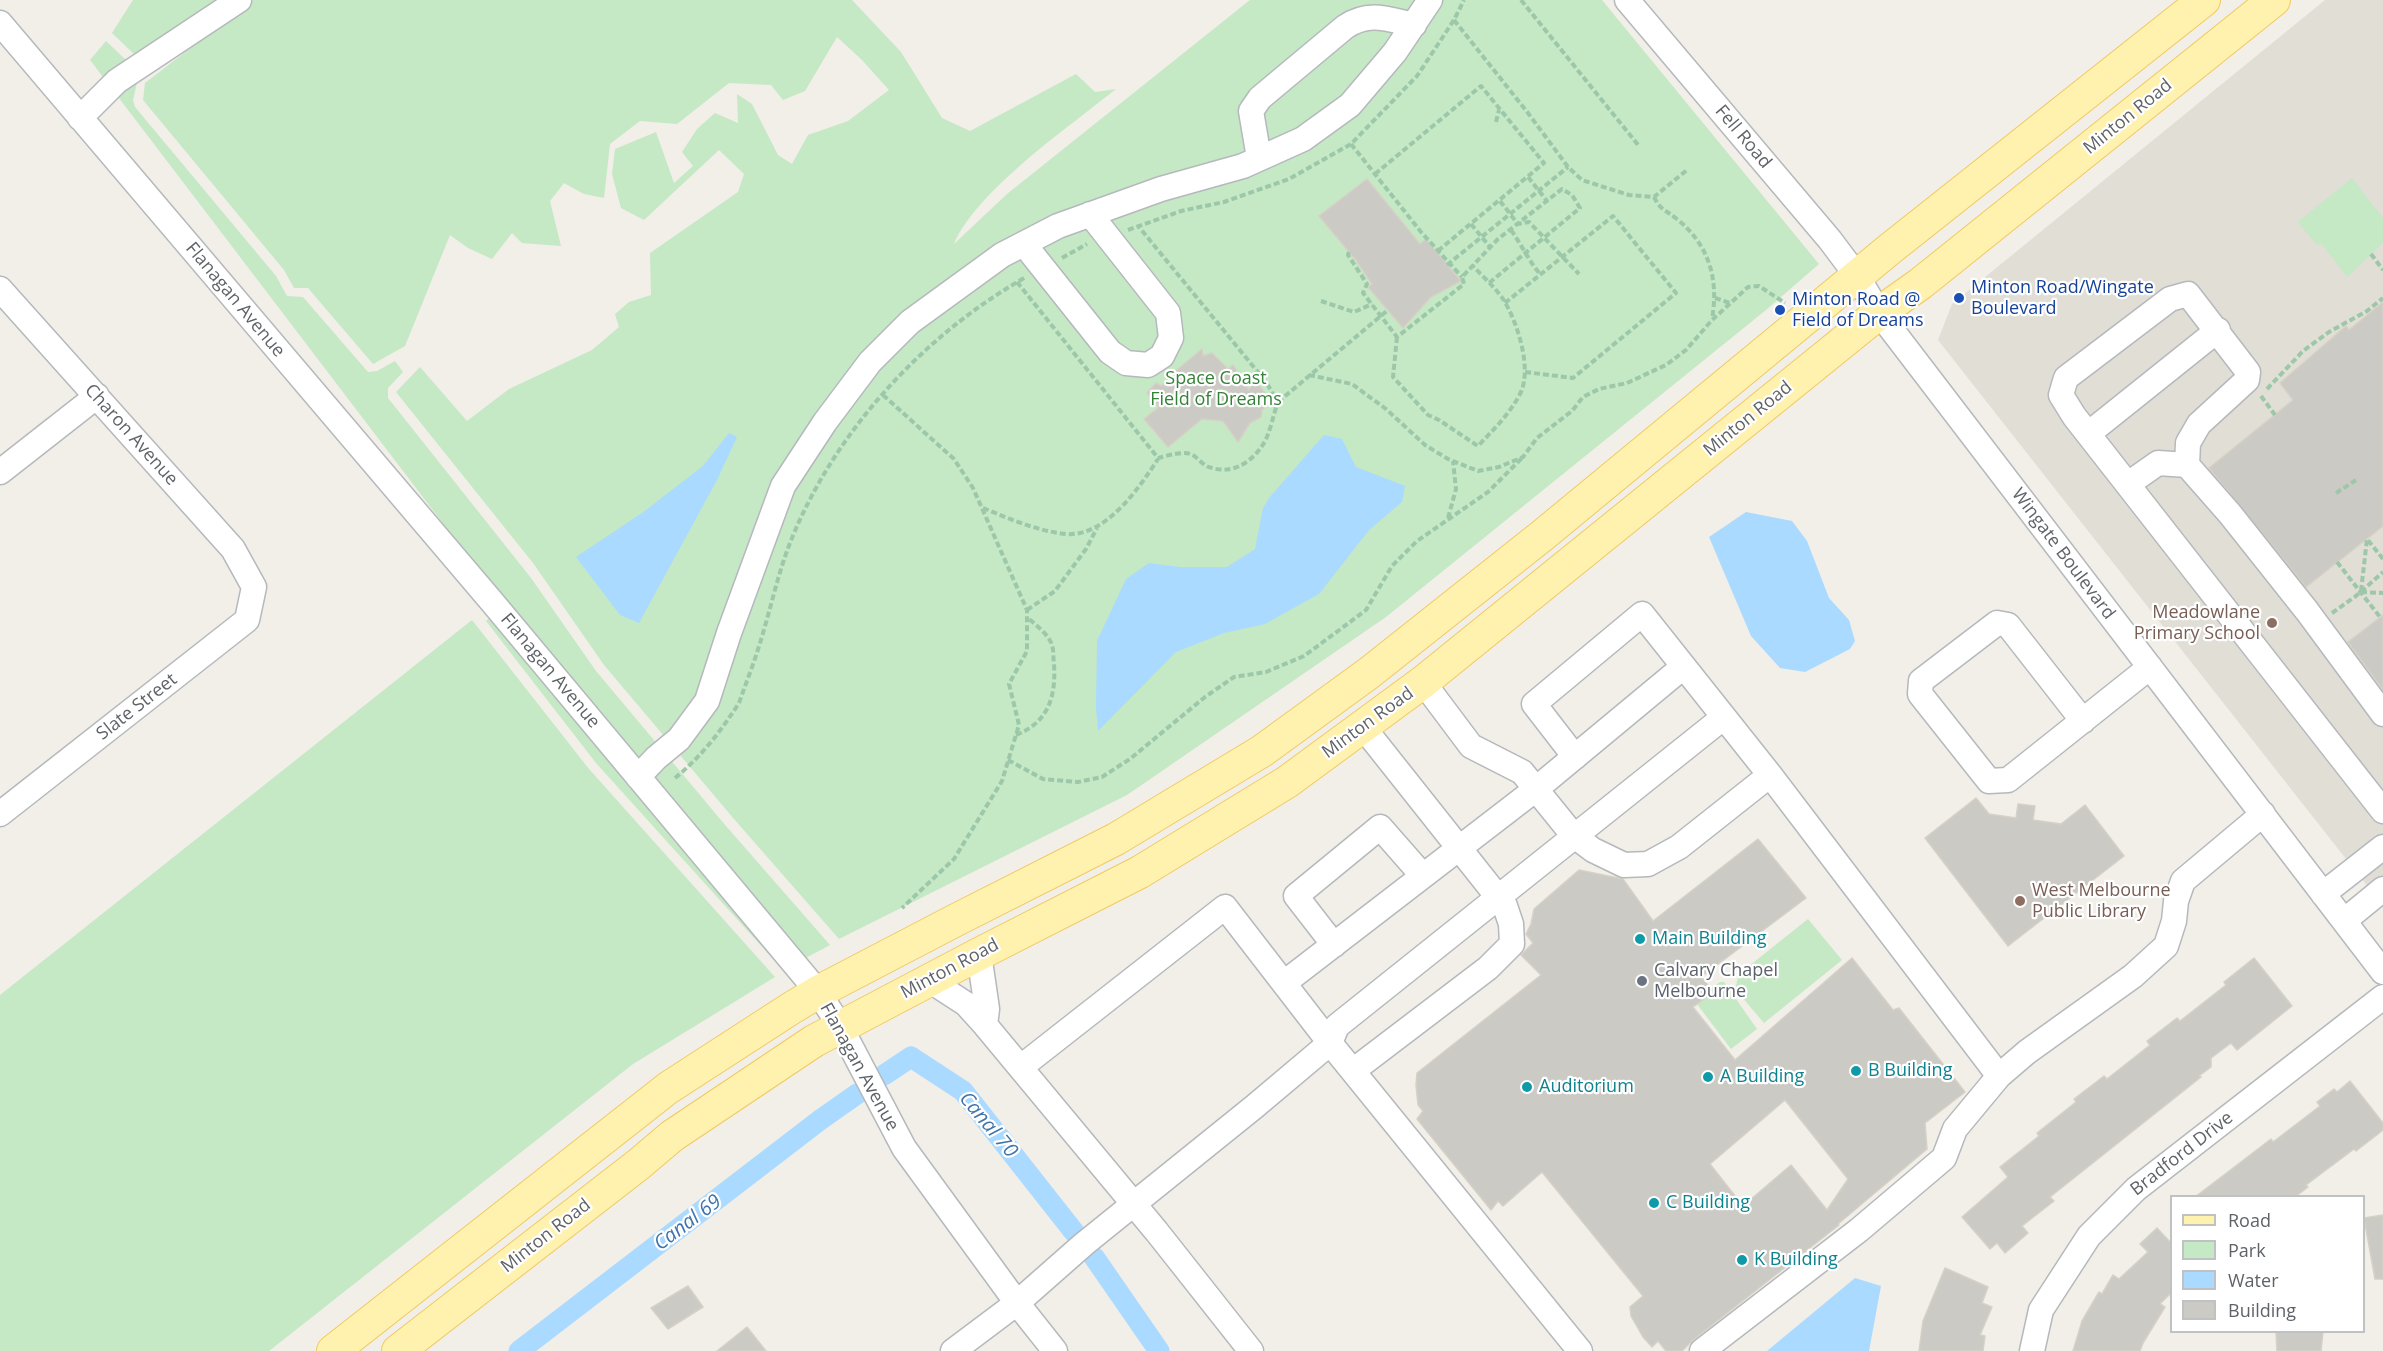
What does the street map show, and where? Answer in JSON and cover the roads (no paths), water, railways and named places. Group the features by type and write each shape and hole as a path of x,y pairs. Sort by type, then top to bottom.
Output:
{"main road":[{"path":"333,1351 669,1088 818,992 1116,840 1262,751 1370,673 1543,535 1857,276 2204,0"},
{"name":"Minton Road","path":"398,1351 672,1136 840,1026 1140,872 1287,782 1424,682 1879,313 1920,284 2274,0"},
{"path":"1370,673 1424,682"},
{"path":"1363,727 1370,673"}],"street":[{"path":"80,118 117,81 239,0"},
{"path":"638,777 679,739 707,700 783,486 825,423 870,362 910,322 1002,255 1058,226 1161,189 1242,166 1303,139 1350,105 1395,52 1430,0"},
{"name":"Fell Road","path":"1627,0 1830,240 1857,276"},
{"path":"1259,158 1251,111 1260,98 1359,18 1376,18 1414,25"},
{"name":"Flanagan Avenue","path":"0,22 486,595 818,992 840,1026 904,1148 1049,1349"},
{"path":"1024,244 1110,352 1126,363 1148,365 1162,356 1171,338 1168,313 1090,214"},
{"name":"Wingate Boulevard","path":"1857,276 1879,313 2383,972"},
{"name":"Charon Avenue","path":"0,289 232,549 254,587"},
{"path":"2383,714 2230,514 2187,465 2188,444 2199,424 2247,380 2248,372 2218,330 2188,294 2170,299 2067,378 2061,394 2088,434 2383,811"},
{"path":"2088,434 2218,330"},
{"path":"0,472 97,396"},
{"path":"2128,484 2158,463 2187,465"},
{"name":"Slate Street","path":"0,814 247,620 254,587"},
{"path":"1575,757 1534,704 1642,614 1770,775 1999,1076"},
{"path":"2083,721 2008,626 1997,623 1921,681 1920,694 1989,781 2007,780 2083,721 2150,667"},
{"path":"1284,983 1536,789 1683,667"},
{"path":"1424,682 1471,746 1522,772 1574,835 1593,850 1624,865 1648,864 1679,847 1770,775"},
{"path":"953,1351 1017,1303 1084,1244 1135,1205 1330,1043 1337,1026 1502,901 1574,835 1724,717"},
{"path":"1354,1070 1488,968 1512,944 1511,924 1502,901 1363,727"},
{"path":"1702,1351 1859,1230 1944,1158 1955,1129 1999,1076 2027,1052 2133,976 2166,946 2183,881 2263,814"},
{"path":"1334,945 1296,896 1380,827 1423,876"},
{"path":"2323,894 2383,847"},
{"path":"2344,921 2383,889"},
{"path":"1021,1067 1226,907 1330,1043 1580,1351"},
{"path":"979,954 987,1009 985,1025"},
{"path":"929,980 966,1004 985,1025 1135,1205 1251,1351"},
{"name":"Bradford Drive","path":"2032,1351 2041,1310 2089,1236 2136,1189 2383,997"}],"water":[{"path":"729,433 737,437 717,480 639,623 620,615 576,557 642,513 703,466"},
{"path":"1324,435 1342,439 1356,467 1405,486 1402,502 1369,530 1319,594 1265,624 1224,633 1176,652 1098,731 1097,641 1126,579 1149,563 1180,567 1227,567 1255,549 1263,508 1269,498"},
{"path":"1746,512 1792,521 1807,541 1829,598 1849,620 1855,641 1850,649 1805,672 1780,668 1751,636 1709,537"},
{"path":"1855,1278 1881,1286 1869,1351 1767,1351"}],"waterway":[{"name":"Canal 70","path":"884,1075 911,1057 963,1091 1074,1232"},
{"name":"Canal 69","path":"519,1351 857,1094"},
{"name":"Canal 70","path":"1094,1257 1159,1351"}],"place":[{"name":"Minton Road/Wingate Boulevard","path":"1959,298"},
{"name":"Minton Road @ Field of Dreams","path":"1780,310"},
{"name":"Meadowlane Primary School","path":"2272,623"},
{"name":"West Melbourne Public Library","path":"2020,901"},
{"name":"Main Building","path":"1640,939"},
{"name":"Calvary Chapel Melbourne","path":"1642,981"},
{"name":"B Building","path":"1856,1071"},
{"name":"A Building","path":"1708,1077"},
{"name":"Auditorium","path":"1527,1087"},
{"name":"C Building","path":"1654,1203"},
{"name":"K Building","path":"1742,1260"}],"park label":[{"name":"Space Coast Field of Dreams","path":"1216,389"}]}
